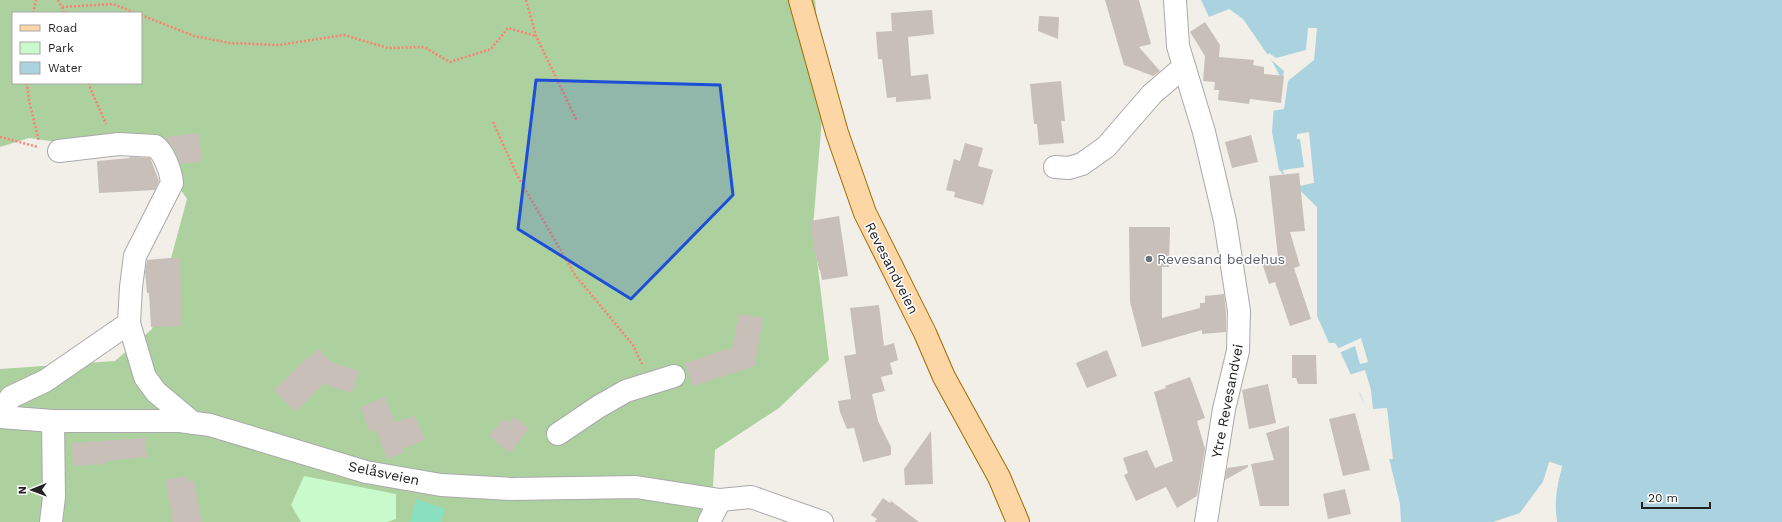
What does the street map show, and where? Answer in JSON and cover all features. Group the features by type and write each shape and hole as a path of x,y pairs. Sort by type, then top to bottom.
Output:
{"main road":[{"name":"Revesandveien","path":"800,0 837,133 865,213 925,333 944,377 999,477 1018,522"}],"street":[{"name":"Ytre Revesandvei","path":"1175,0 1178,46 1204,132 1225,222 1239,311 1238,352 1224,410 1206,522"},
{"path":"1055,167 1069,168 1082,164 1106,147 1152,94 1180,70 1185,69"},
{"path":"59,151 119,144 150,146 158,148 162,154 172,179 169,191 135,256 131,287 129,323 145,378 156,392 193,423"},
{"path":"0,413 11,397 45,381 129,323"},
{"path":"558,434 598,406 626,391 674,376"},
{"name":"Selåsveien","path":"0,417 53,421 180,421 210,425 366,472 441,485 512,489 636,487 720,500 751,497 822,522"},
{"path":"50,522 54,497 53,421"},
{"path":"709,522 720,500"}],"path":[{"path":"33,12 36,0"},
{"path":"58,0 64,12"},
{"path":"526,0 536,36 577,121"},
{"path":"62,7 113,4 133,12"},
{"path":"142,15 194,36 230,43 279,45 344,35 388,48 424,47 450,62 491,49 508,28 536,36"},
{"path":"0,136 41,147 28,101 28,84"},
{"path":"88,84 107,126 119,144"},
{"path":"493,122 517,175 575,275 633,345"}],"highlighted area":[{"path":"536,80 720,85 733,195 631,299 518,229"}],"green space":[{"path":"0,0 815,0 824,94 813,227 829,360 779,408 715,450 711,522 0,522 0,369 115,361 152,329 187,199 158,156 29,138 0,147"},
{"path":"304,476 396,494 396,519 387,522 301,522 291,505"},
{"path":"416,499 445,509 441,522 410,522"}],"water":[{"path":"1201,0 1782,0 1782,522 1557,522 1556,494 1562,466 1550,462 1543,482 1520,513 1493,522 1401,522 1400,504 1389,458 1339,349 1335,343 1329,343 1317,316 1317,207 1279,170 1272,132 1274,104 1283,82 1272,61 1243,19 1229,9 1209,17"}],"pier":[{"path":"1308,28 1317,28 1314,60 1288,81 1284,109 1271,111 1272,104 1279,99 1284,71 1267,56 1269,53 1276,58 1306,50"},
{"path":"1309,132 1314,183 1294,187 1285,179 1283,170 1304,167 1300,139 1297,139 1297,134"},
{"path":"1361,338 1368,362 1360,364 1355,346 1339,353 1337,349"},
{"path":"1365,370 1371,390 1373,409 1387,408 1393,459 1388,459 1387,462 1360,393 1357,394 1349,375"},
{"path":"1549,462 1562,466 1554,504 1557,522 1555,522 1552,504 1554,488 1560,468 1551,464 1545,483 1522,514 1520,513 1543,482"}],"building":[{"path":"1105,0 1139,0 1151,44 1139,47 1160,71 1153,76 1124,65"},
{"path":"932,10 934,34 908,37 911,76 928,74 931,99 896,102 896,97 887,98 882,59 878,59 876,32 892,31 891,13"},
{"path":"1039,16 1059,17 1058,39 1038,31"},
{"path":"1205,22 1220,45 1219,57 1254,60 1253,65 1264,67 1264,74 1284,76 1281,103 1250,99 1249,104 1218,100 1219,90 1214,90 1215,82 1203,81 1205,56 1190,32"},
{"path":"1061,81 1065,121 1061,121 1064,143 1039,145 1037,124 1034,124 1030,84"},
{"path":"199,133 202,162 180,164 175,151 165,137"},
{"path":"1251,135 1258,162 1232,168 1225,142"},
{"path":"965,143 983,148 978,166 993,170 983,205 954,197 955,192 946,190 954,159 960,161"},
{"path":"130,157 150,158 159,181 155,190 99,193 97,161"},
{"path":"1299,173 1305,231 1290,232 1300,266 1294,268 1311,319 1290,326 1275,282 1269,284 1262,263 1278,257 1269,176"},
{"path":"839,216 848,276 822,280 815,255 810,221"},
{"path":"1129,227 1170,227 1169,267 1162,267 1162,318 1200,308 1200,303 1205,303 1205,296 1224,294 1226,332 1202,334 1202,330 1142,347 1130,302"},
{"path":"180,257 182,326 151,327 149,293 147,293 145,272 147,260"},
{"path":"879,305 884,346 894,343 898,360 890,363 893,374 881,377 885,391 872,394 878,421 891,447 891,455 863,462 854,428 847,429 840,412 838,401 851,399 844,356 856,354 850,308"},
{"path":"738,314 763,318 755,366 693,386 685,363 733,347"},
{"path":"319,349 331,362 359,371 352,393 324,384 295,412 274,390 308,357 309,358"},
{"path":"1107,350 1117,376 1087,388 1076,363"},
{"path":"1292,355 1316,355 1317,384 1298,384 1296,378 1292,378"},
{"path":"1190,377 1205,418 1197,421 1205,449 1197,496 1177,508 1166,487 1136,501 1124,475 1128,473 1123,458 1147,450 1155,468 1173,461 1154,392 1166,388 1165,386"},
{"path":"1268,384 1276,423 1249,429 1242,390"},
{"path":"385,397 395,422 415,416 425,440 402,449 403,453 387,459 376,430 370,432 360,407"},
{"path":"1355,413 1370,470 1343,476 1329,419"},
{"path":"514,416 529,428 510,453 489,436 504,418 509,423"},
{"path":"1289,426 1289,506 1260,506 1251,464 1274,460 1266,433"},
{"path":"931,431 933,484 905,485 904,469"},
{"path":"145,438 147,457 106,461 106,464 73,466 72,443"},
{"path":"1248,465 1248,467 1225,480 1227,468"},
{"path":"187,476 188,481 194,480 202,522 173,522 165,480"},
{"path":"1345,489 1351,514 1328,519 1323,494"},
{"path":"883,498 890,503 891,501 919,522 875,522 877,519 871,515"}],"place":[{"name":"Revesand bedehus","path":"1149,259"}]}
